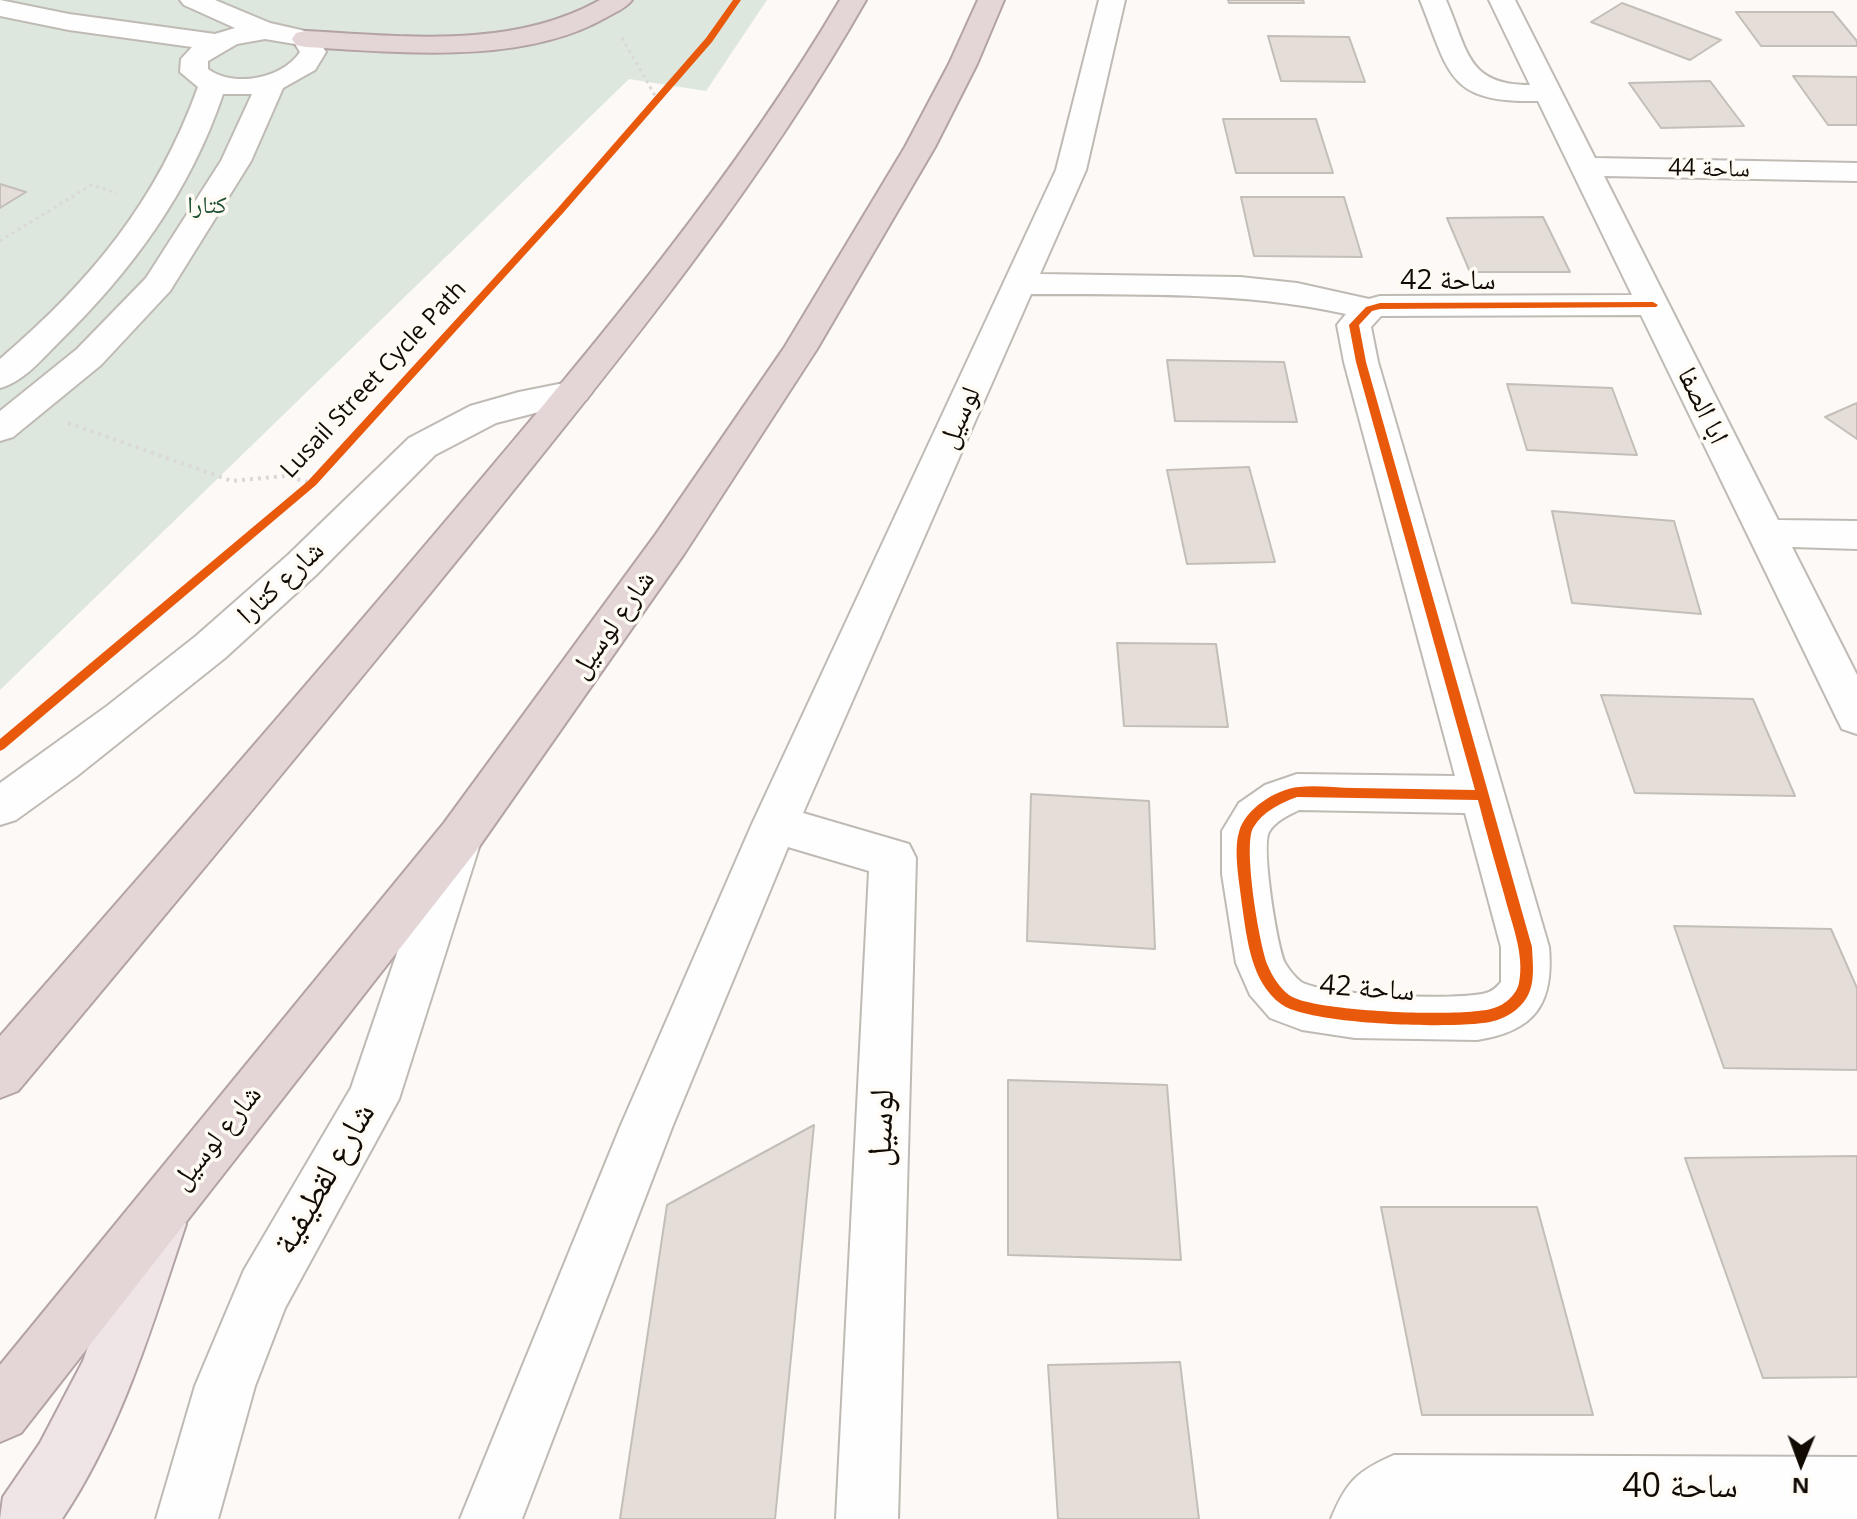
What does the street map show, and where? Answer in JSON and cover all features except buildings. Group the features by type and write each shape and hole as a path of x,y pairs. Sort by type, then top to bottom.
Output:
{"highway":[{"path":"0,1074 294,731 574,392 729,190 803,86 853,0"},
{"name":"شارع لوسيل","path":"0,1412 460,837 670,544 800,349 920,147 963,64 991,0"},
{"path":"305,39 419,43 512,38 550,31 612,5"}],"main road":[{"name":"شارع لوسيل","path":"25,1519 62,1465 108,1373 165,1203"}],"street":[{"path":"193,0 265,31"},
{"name":"لوسيل","path":"491,1519 647,1125 775,824 1071,170 1112,0"},
{"path":"1433,0 1464,74 1473,82 1500,92 1549,93"},
{"name":"ابا الصفا","path":"1502,0 1857,717"},
{"path":"0,8 69,22 217,42 265,31 288,33 305,39 313,52 307,63 293,74 247,87 165,61"},
{"path":"0,377 80,305 160,206 195,137 203,74 199,55 217,42"},
{"path":"0,429 89,357 158,284 236,161 272,82"},
{"name":"ساحة 44","path":"1585,167 1849,175"},
{"path":"1021,284 1240,287 1297,293 1369,309"},
{"name":"ساحة 42","path":"1481,795 1297,792 1271,801 1253,816 1243,834 1244,860 1259,962 1271,985 1287,1001 1304,1009 1470,1019 1495,1015 1516,1002 1527,984 1525,947 1357,348 1354,325 1369,309 1399,305 1653,305"},
{"name":"شارع كتارا","path":"0,807 87,745 240,622 317,551 406,458 432,439 487,412 574,392"},
{"path":"1764,533 1857,535"},
{"name":"لوسيل","path":"775,824 893,858 867,1519"},
{"name":"شارع لقطيفية","path":"187,1519 225,1386 264,1290 373,1099 460,837"},
{"name":"ساحة 40","path":"1362,1519 1373,1501 1394,1486 1603,1503 1857,1488"}],"path":[{"path":"612,5 657,99"},
{"path":"648,111 668,88"},
{"path":"0,241 91,185"},
{"path":"27,408 232,481 285,476 312,483"}],"green space":[{"name":"كتارا","path":"0,0 767,0 706,91 629,79 0,690"}],"cycle path":[{"name":"Lusail Street Cycle Path","path":"0,746 312,483 560,211 709,40 737,0"},
{"path":"1481,795 1297,792 1260,811 1245,831 1245,874 1257,953 1268,979 1279,994 1288,1002 1302,1007 1355,1015 1477,1017 1496,1014 1512,1005 1520,997 1527,977 1525,947 1361,362 1354,325 1369,309 1380,306 1653,305"}]}
